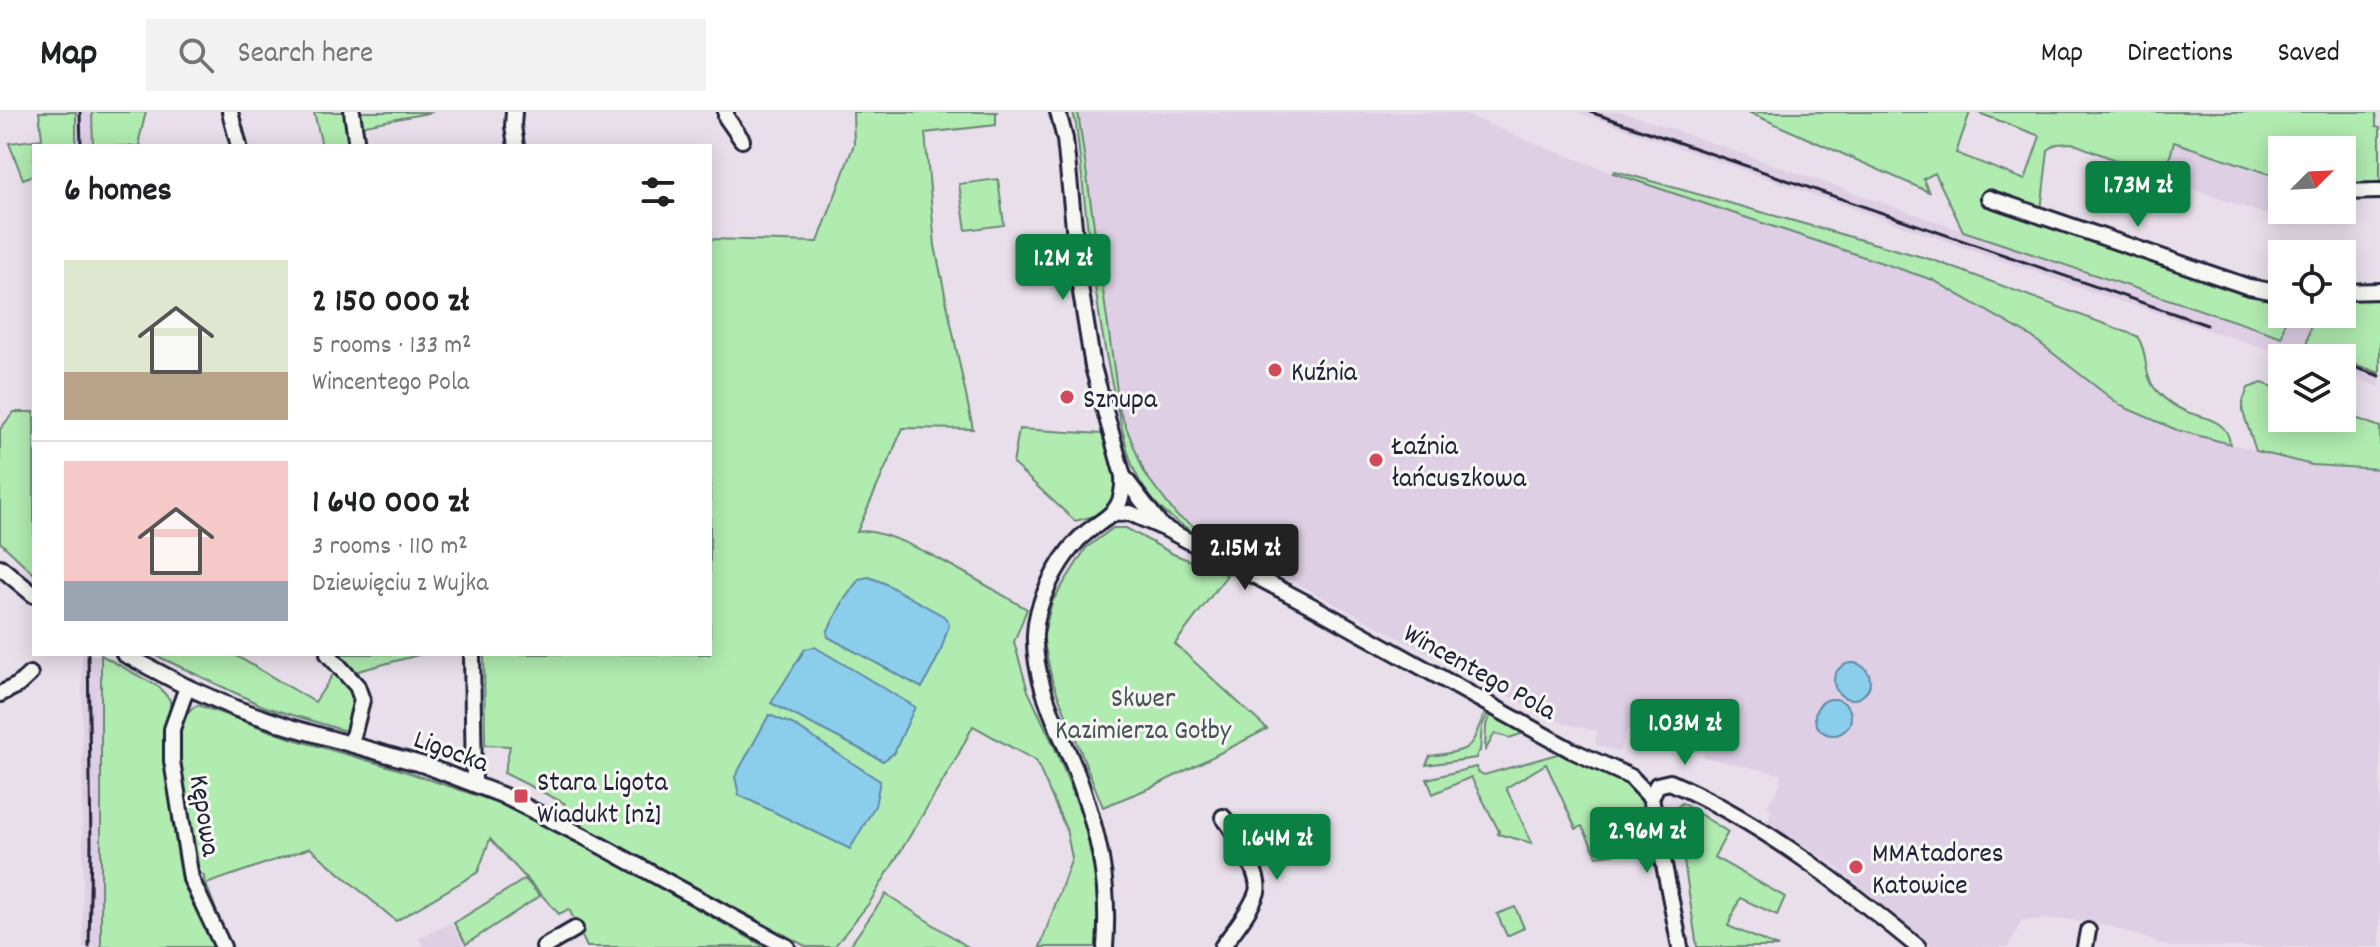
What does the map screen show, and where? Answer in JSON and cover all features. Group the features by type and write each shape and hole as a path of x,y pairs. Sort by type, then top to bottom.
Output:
{"street":[{"path":"230,112 238,144"},
{"path":"352,112 357,144"},
{"path":"514,112 516,144"},
{"path":"726,112 726,117 742,140"},
{"name":"Wincentego Pola","path":"1058,112 1065,139 1084,318 1093,367 1123,476 1164,528"},
{"path":"2356,192 2380,191"},
{"path":"1989,198 2249,287 2268,290"},
{"path":"2356,292 2380,291"},
{"path":"1105,947 1107,895 1101,849 1044,689 1036,657 1035,634 1044,597 1071,549 1084,535 1113,514 1124,494 1123,476"},
{"name":"Wincentego Pola","path":"1113,514 1130,513 1164,528 1344,623 1571,750 1631,777 1651,798"},
{"path":"0,567 32,593"},
{"name":"Ligocka","path":"128,656 187,687 267,719 424,765 474,783 550,818 787,947"},
{"path":"330,656 357,686 362,700 351,744"},
{"path":"472,656 474,783"},
{"path":"0,694 18,685 30,674"},
{"name":"Kępowa","path":"187,687 173,722 172,761 191,879 223,947"},
{"path":"1680,947 1651,798 1657,785 1670,782 1809,860 1918,947"},
{"path":"1222,947 1257,893 1258,881 1223,817"},
{"path":"544,947 575,929"},
{"path":"2085,947 2088,931"}],"shaded area":[{"path":"76,112 92,112 93,144 76,144"},
{"path":"1078,112 1461,112 1613,173 1933,280 2032,337 2121,406 2177,430 2312,465 2380,469 2380,947 2170,947 2107,925 2065,919 2022,920 2008,947 1933,947 1833,864 1767,822 1772,809 1767,806 1780,785 1780,774 1703,757 1704,754 1633,727 1627,731 1619,752 1595,744 1597,731 1560,722 1537,708 1535,710 1232,549 1177,516 1145,474 1120,412"},
{"path":"1576,112 1623,112 1963,231 2281,337 2283,328 2310,328 2307,344 2268,344 2268,349 2092,292"},
{"path":"2174,142 2268,176 2268,215 2164,179"},
{"path":"2356,364 2380,373 2380,387 2356,378"},
{"path":"82,656 101,656 101,947 83,947"},
{"path":"451,923 465,947 424,947 419,938"}],"green space":[{"path":"39,112 76,112 76,144 32,144 32,176 23,179 9,143 42,139"},
{"path":"92,112 146,112 140,144 93,144"},
{"path":"314,112 433,112 360,126 356,144 322,144"},
{"path":"853,112 998,112 996,125 925,133 935,246 973,429 903,428 857,532 872,532 916,548 1027,609 1014,642 1028,691 1083,818 1099,883 1100,947 1040,947 1072,858 1066,829 1036,761 973,726 870,902 834,947 807,947 568,818 564,803 504,773 510,746 485,745 484,656 712,656 712,239 818,242 854,144"},
{"path":"1073,112 1078,112 1120,412 1145,474 1177,516 1232,549 1188,529 1169,516 1151,498 1133,466 1125,443 1103,337"},
{"path":"1748,112 1970,112 1956,153 2025,180 2040,136 1976,112 2376,112 2376,126 2380,127 2380,190 2356,191 2356,136 2268,136 2268,173 2174,142 2164,179 2072,143 2057,144 2048,150 2040,220 2268,299 2268,328 2284,328 2282,337 1963,231 1935,173 1923,179 1929,192"},
{"path":"1615,171 1933,260 2137,336 2156,390 2178,408 2220,425 2230,444 2177,430 2121,406 2032,337 1933,280 1613,173"},
{"path":"998,179 1004,225 966,230 959,184"},
{"path":"2380,296 2380,373 2356,365 2356,344 2307,344 2310,328 2356,328 2356,297"},
{"path":"2262,383 2268,385 2268,432 2356,432 2356,418 2380,427 2380,469 2312,465 2256,451 2243,412 2248,388"},
{"path":"14,412 32,412 32,572 0,542 0,429"},
{"path":"1019,429 1102,434 1117,477 1116,498 1110,507 1100,514 1075,521 1013,464"},
{"name":"Skwer Kazimierza Gołby","path":"1113,528 1126,528 1173,554 1227,575 1175,644 1267,729 1157,785 1103,807 1052,680 1043,638 1052,602 1086,548"},
{"path":"103,656 159,687 170,700 175,812 172,818 180,868 185,872 217,947 101,947"},
{"path":"157,656 236,656 315,702 336,670 359,704 349,732 263,706"},
{"path":"339,656 414,656 358,671 360,680"},
{"path":"198,705 293,739 401,770 502,804 566,836 765,947 587,947 569,909 559,914 490,839 478,872 396,921 310,848 206,884 225,933 205,892 204,876 198,872 180,756 180,734 184,720"},
{"path":"1487,708 1490,709 1482,726 1480,751 1476,758 1426,765 1430,756 1465,749 1470,745"},
{"path":"1492,711 1527,732 1509,738 1495,733 1485,751 1486,725"},
{"path":"1564,752 1589,767 1591,762 1624,778 1639,792 1651,849 1597,856 1582,826 1576,829 1546,764 1506,788 1532,843 1498,834 1471,777 1433,794 1427,779 1476,767 1484,775"},
{"path":"1682,803 1728,832 1714,857 1785,897 1777,915 1740,898 1728,926 1778,947 1697,947 1676,808"},
{"path":"525,879 540,896 466,944 454,923"},
{"path":"886,894 968,947 849,947"},
{"path":"1515,907 1524,928 1507,936 1497,914"}],"water":[{"path":"869,577 945,617 949,624 940,653 922,688 828,637 827,632 844,600 859,579"},
{"path":"815,647 915,707 894,753 883,761 771,703 805,649"},
{"path":"1852,663 1865,668 1870,681 1865,694 1852,699 1839,694 1834,681 1839,668"},
{"path":"1833,699 1846,704 1851,717 1846,730 1833,735 1820,730 1815,717 1820,704"},
{"path":"769,715 792,724 880,781 875,806 850,849 739,795 735,777"}],"railway":[{"path":"80,112 81,144"},
{"path":"1590,112 2207,325"},
{"path":"2356,368 2380,376"},
{"path":"88,656 89,947"}],"place":[{"name":"Kuźnia","path":"1275,370"},
{"name":"Sznupa","path":"1067,397"},
{"name":"Łaźnia łańcuszkowa","path":"1376,460"},
{"name":"Stara Ligota Wiadukt [nż]","path":"521,796"},
{"name":"MMAtadores Katowice","path":"1856,867"}]}
